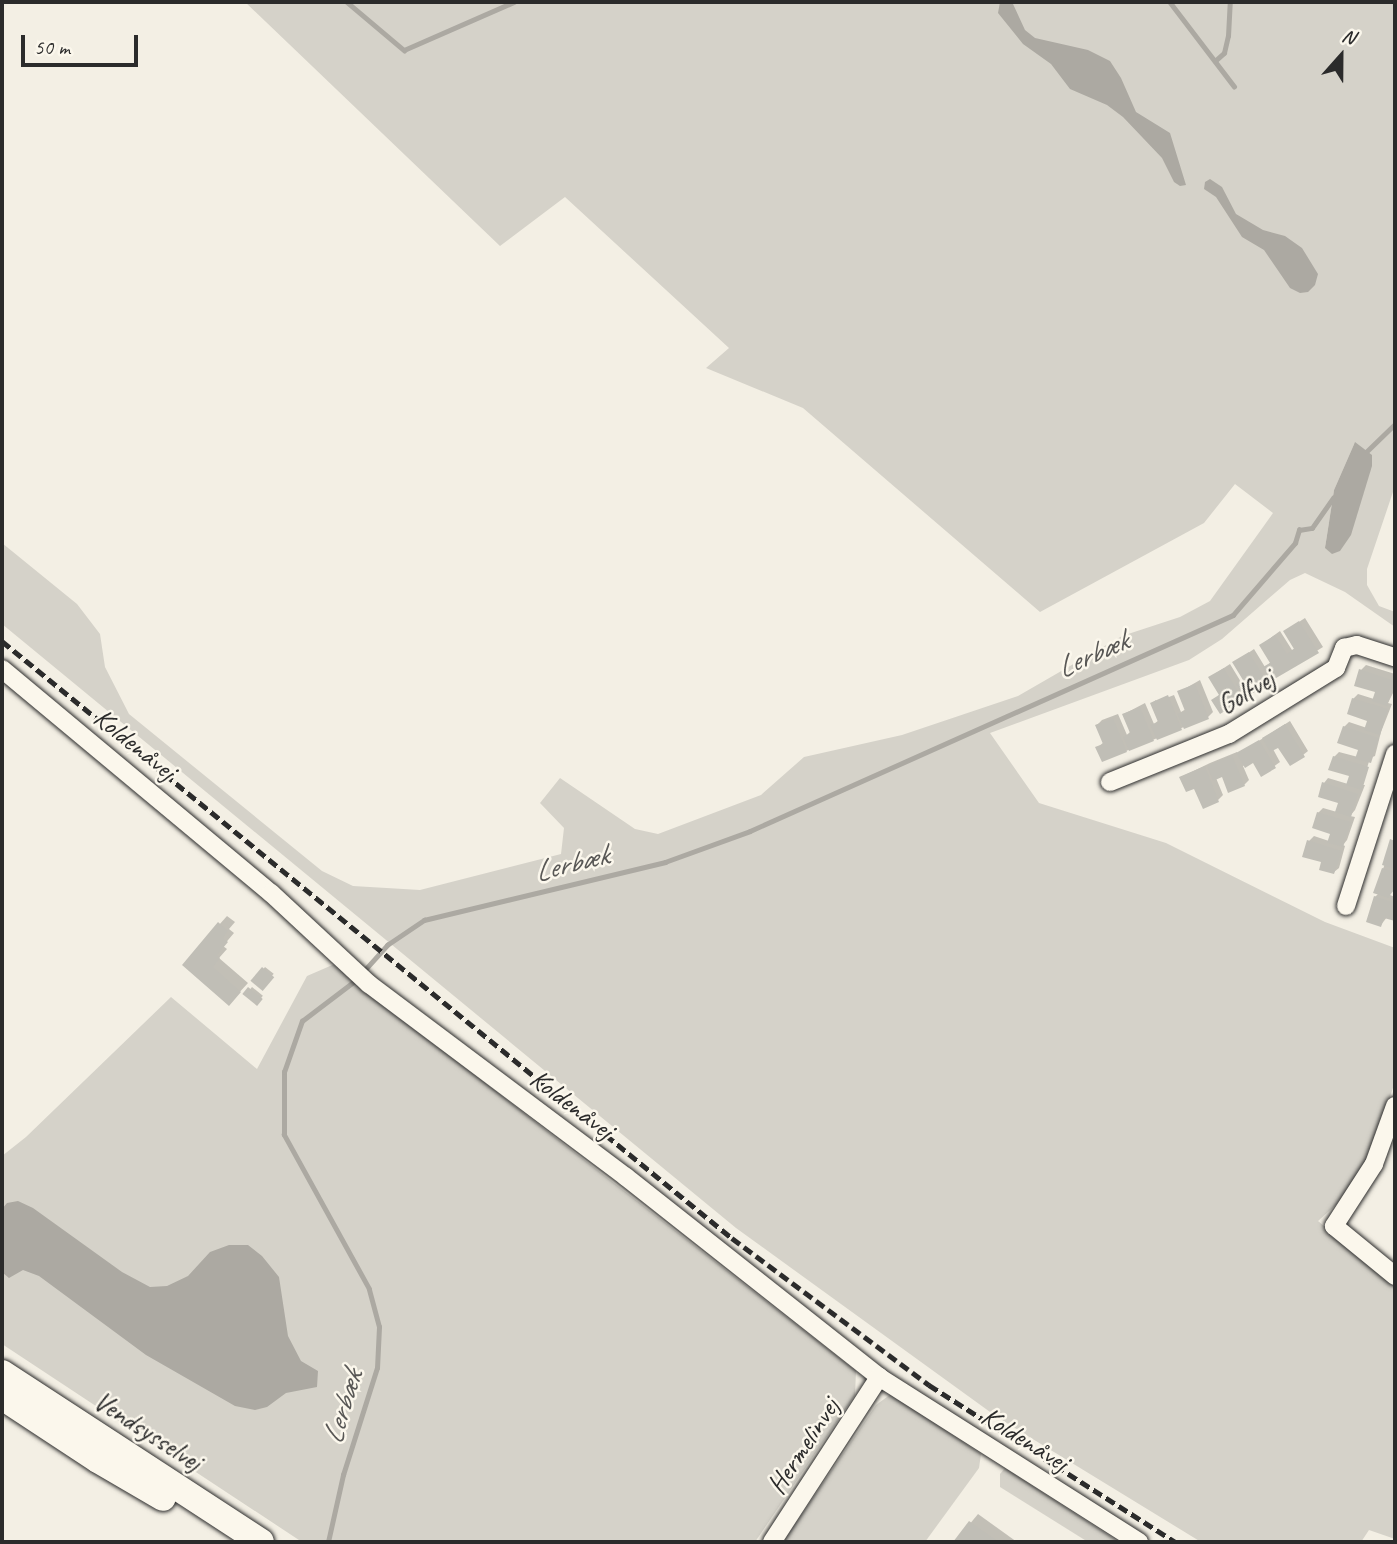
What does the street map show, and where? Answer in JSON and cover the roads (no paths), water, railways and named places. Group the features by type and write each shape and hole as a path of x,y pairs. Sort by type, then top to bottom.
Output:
{"street":[{"name":"Golfvej","path":"1110,782 1230,734 1336,668 1344,648 1357,645 1395,657"},
{"name":"Koldenåvej","path":"2,669 271,893 369,984 626,1177 878,1377 1139,1542"},
{"path":"1346,906 1395,754"},
{"path":"1395,1106 1374,1164 1334,1226 1395,1276"},
{"name":"Vendsysselvej","path":"2,1373 261,1542"},
{"name":"Hermelinvej","path":"772,1542 878,1377"},
{"name":"Vendsysselvej","path":"2,1397 98,1460 238,1542"}],"waterway":[{"path":"347,2 404,50 514,2"},
{"path":"1170,2 1234,86"},
{"path":"1215,61 1224,53 1230,2"},
{"name":"Lerbæk","path":"1367,451 1395,424"},
{"name":"Lerbæk","path":"362,973 387,945 424,920 665,862 750,831 1233,615 1295,543 1299,530 1312,528 1333,498"},
{"name":"Lerbæk","path":"328,1542 343,1475 377,1368 379,1327 369,1289 284,1135 284,1072 302,1021 356,980"}],"railway":[{"path":"2,641 732,1238 929,1385 1175,1542"}]}
